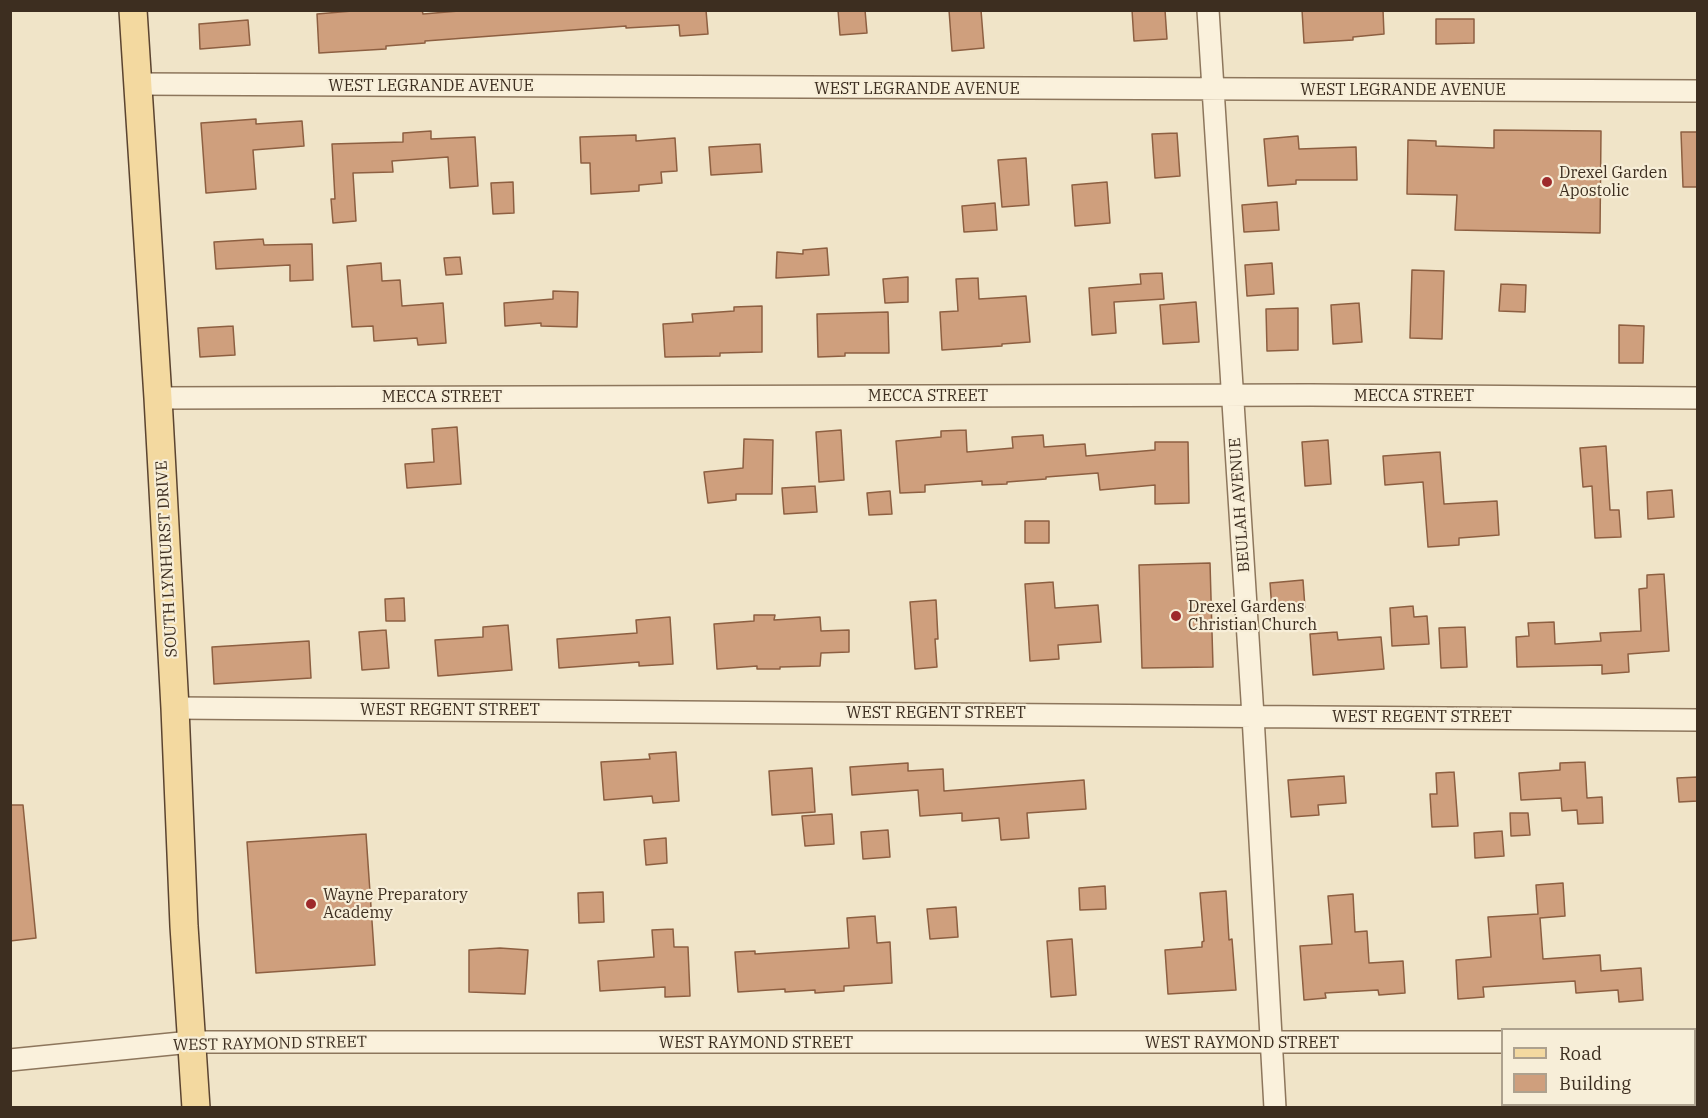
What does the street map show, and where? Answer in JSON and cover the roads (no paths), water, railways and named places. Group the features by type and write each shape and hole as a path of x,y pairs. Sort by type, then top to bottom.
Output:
{"main road":[{"name":"SOUTH LYNHURST DRIVE","path":"133,10 158,398 196,1107"}],"street":[{"name":"BEULAH AVENUE","path":"1208,10 1253,716 1275,1107"},
{"name":"WEST LEGRANDE AVENUE","path":"137,84 1698,92"},
{"name":"MECCA STREET","path":"158,398 589,396 1698,398"},
{"name":"WEST REGENT STREET","path":"175,708 1698,720"},
{"name":"WEST RAYMOND STREET","path":"10,1060 191,1042 1501,1042"}],"place":[{"name":"Drexel Garden Apostolic","path":"1547,182"},
{"name":"Drexel Gardens Christian Church","path":"1176,616"},
{"name":"Wayne Preparatory Academy","path":"311,904"}]}
